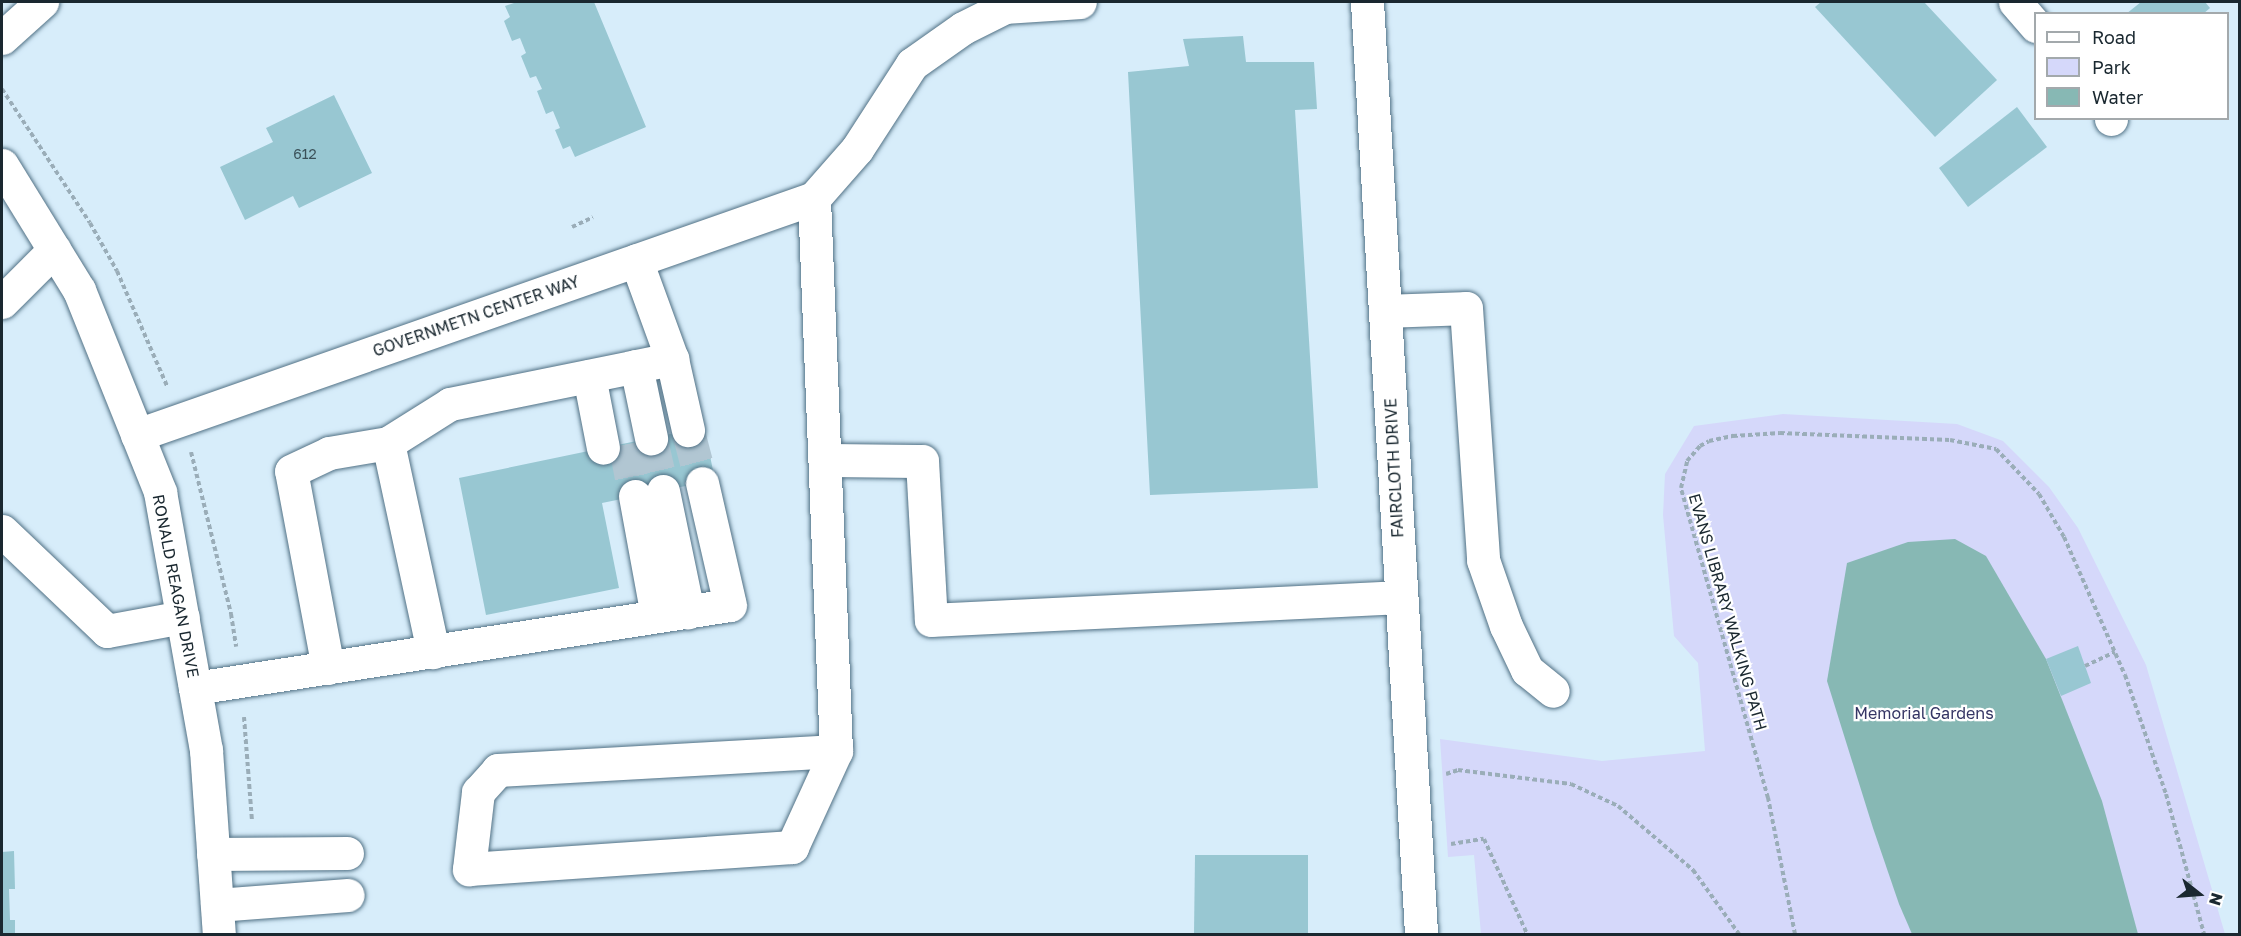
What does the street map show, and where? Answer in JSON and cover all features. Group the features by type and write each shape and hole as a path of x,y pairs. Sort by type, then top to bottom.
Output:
{"street":[{"path":"2,38 42,2"},
{"path":"836,752 498,770 478,792 469,869 792,847 836,752 814,198 857,149 912,64 963,28 1005,7 1080,2"},
{"name":"FAIRCLOTH DRIVE","path":"1367,2 1421,934"},
{"path":"2015,2 2034,24"},
{"name":"RONALD REAGAN DRIVE","path":"2,165 79,290 160,492 206,750 218,920"},
{"name":"GOVERNMETN CENTER WAY","path":"137,435 814,198"},
{"path":"2,302 54,250"},
{"path":"631,367 646,439 631,367 636,260"},
{"path":"1386,311 1466,308 1483,560 1506,626 1527,670 1553,691"},
{"path":"328,668 291,471 329,453 388,443 450,404 631,367"},
{"path":"388,443 433,652"},
{"path":"825,460 922,461 932,620 1400,597"},
{"path":"682,613 657,492 682,613"},
{"path":"2,531 107,632 183,617"},
{"path":"195,688 682,613"},
{"path":"213,854 347,854"},
{"path":"218,920 348,895"}],"path":[{"path":"572,227 593,217"},
{"name":"EVANS LIBRARY WALKING PATH","path":"1795,934 1768,798 1681,488 1688,461 1700,446 1708,441 1733,436 1780,433 1950,440 1996,449 2039,494 2064,537 2115,652 2166,794 2204,934"},
{"path":"2085,666 2115,652"},
{"path":"1411,783 1458,770 1571,784 1618,806 1693,870 1739,934"},
{"path":"1448,844 1484,839 1527,934"}],"green space":[{"name":"Memorial Gardens","path":"1783,414 1957,424 2003,441 2049,487 2078,528 2146,665 2225,934 1481,934 1474,855 1448,857 1440,739 1602,761 1705,751 1698,663 1674,636 1663,515 1665,474 1694,426"}],"water":[{"path":"1955,539 1986,556 2046,659 2102,801 2138,934 1912,934 1899,904 1873,828 1827,681 1847,563 1908,542"}],"building":[{"path":"517,2 594,2 646,127 575,157 570,146 563,149 555,130 560,128 553,111 546,114 537,91 542,89 536,76 530,78 521,56 526,53 520,38 512,41 504,21 510,17 505,6"},
{"path":"1821,2 1924,2 1997,80 1935,137 1815,7"},
{"path":"2141,2 2205,2 2210,8 2205,12 2128,12"},
{"path":"1243,36 1246,62 1314,62 1317,109 1295,110 1318,488 1150,495 1128,72 1189,66 1183,39"},
{"path":"334,95 372,173 299,208 293,196 245,220 220,167 273,142 266,128"},
{"path":"2017,107 2047,147 1968,207 1939,168"},
{"path":"704,427 715,480 602,503 619,588 486,615 459,478"},
{"path":"2078,646 2091,683 2061,696 2046,659"},
{"path":"14,851 15,889 9,889 10,920 15,920 15,934 2,934 2,852"},
{"path":"1195,855 1308,855 1308,934 1194,934"}],"tunnel":[{"path":"688,430 702,483"},
{"path":"651,438 663,491"},
{"path":"625,444 635,496"}]}
